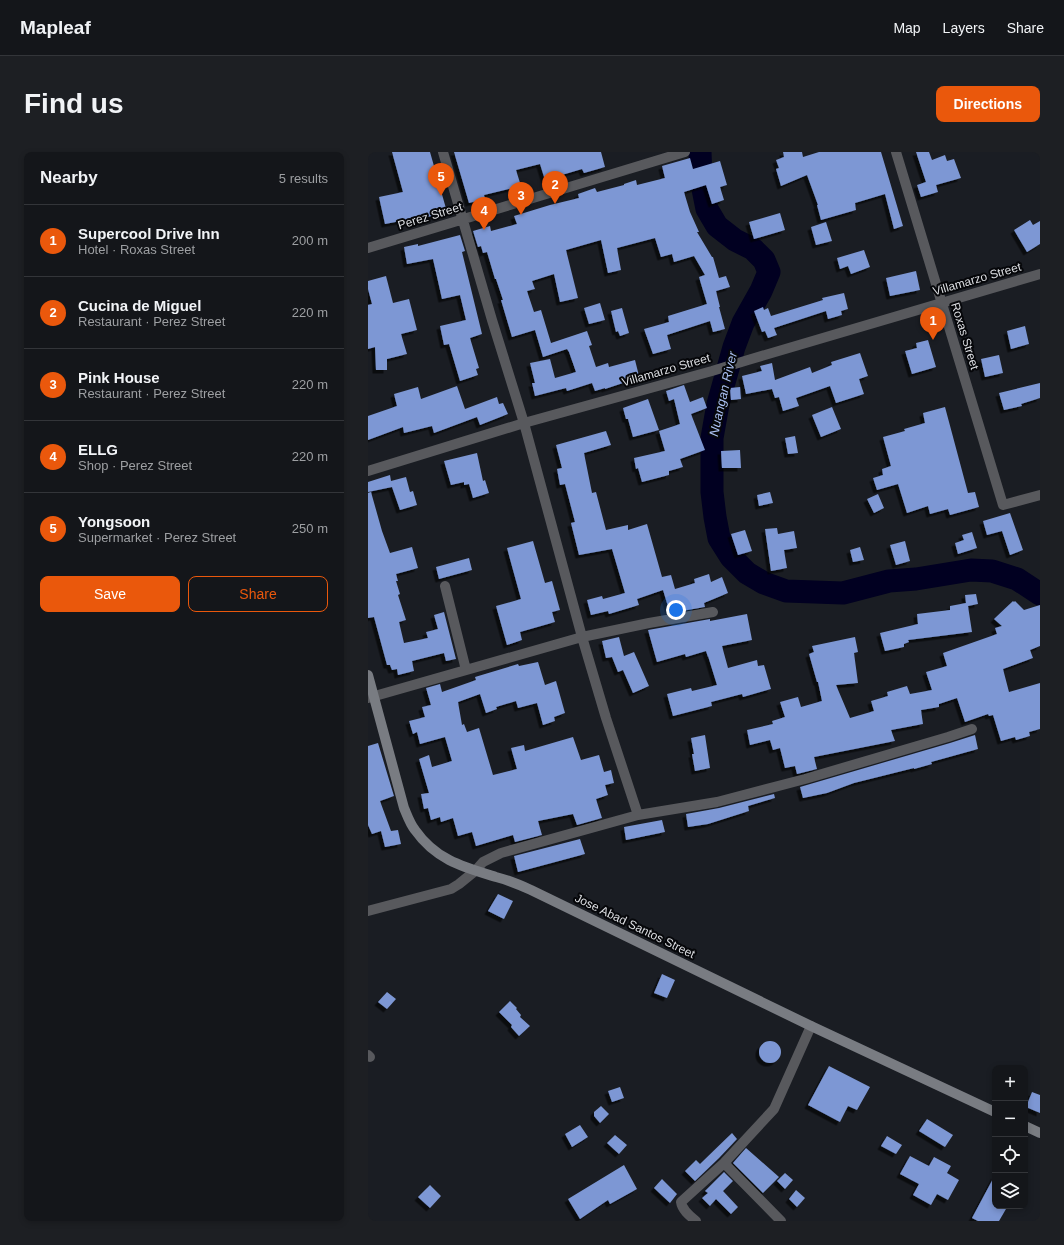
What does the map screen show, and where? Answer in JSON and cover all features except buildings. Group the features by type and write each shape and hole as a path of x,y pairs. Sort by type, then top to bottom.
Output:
{"main road":[{"name":"Jose Abad Santos Street","path":"368,675 371,697 404,808 414,829 425,843 436,853 457,865 497,877 531,890 811,1026 992,1111"},
{"path":"1028,1127 1040,1133"}],"street":[{"path":"443,152 524,423 582,637 606,718 638,815"},
{"name":"Perez Street","path":"368,248 684,152"},
{"name":"Roxas Street","path":"896,152 1003,505 1040,495"},
{"name":"Villamarzo Street","path":"368,471 524,423 712,371 1040,274"},
{"path":"445,586 466,670"},
{"path":"371,697 582,637 713,612"},
{"path":"368,911 451,889 475,871 483,862 501,853 638,815 717,802 805,779 972,729"},
{"path":"696,1221 685,1210 681,1202 724,1163 774,1109 811,1026"},
{"path":"724,1163 781,1221"}],"waterway":[{"name":"Nuangan River","path":"700,152 701,179 707,209 717,226 735,240 753,249 764,260 769,272 761,291 743,323 734,347 718,404 712,438 712,492 715,517 719,538 731,557 747,573 764,583 786,591 843,593 889,581 916,579 971,570 992,571 1017,579 1040,594"}],"place":[{"name":"Yongsoon","path":"441,196"},
{"name":"Cucina de Miguel","path":"555,204"},
{"name":"Pink House","path":"521,215"},
{"name":"ELLG","path":"484,230"},
{"name":"Supercool Drive Inn","path":"933,340"}]}
